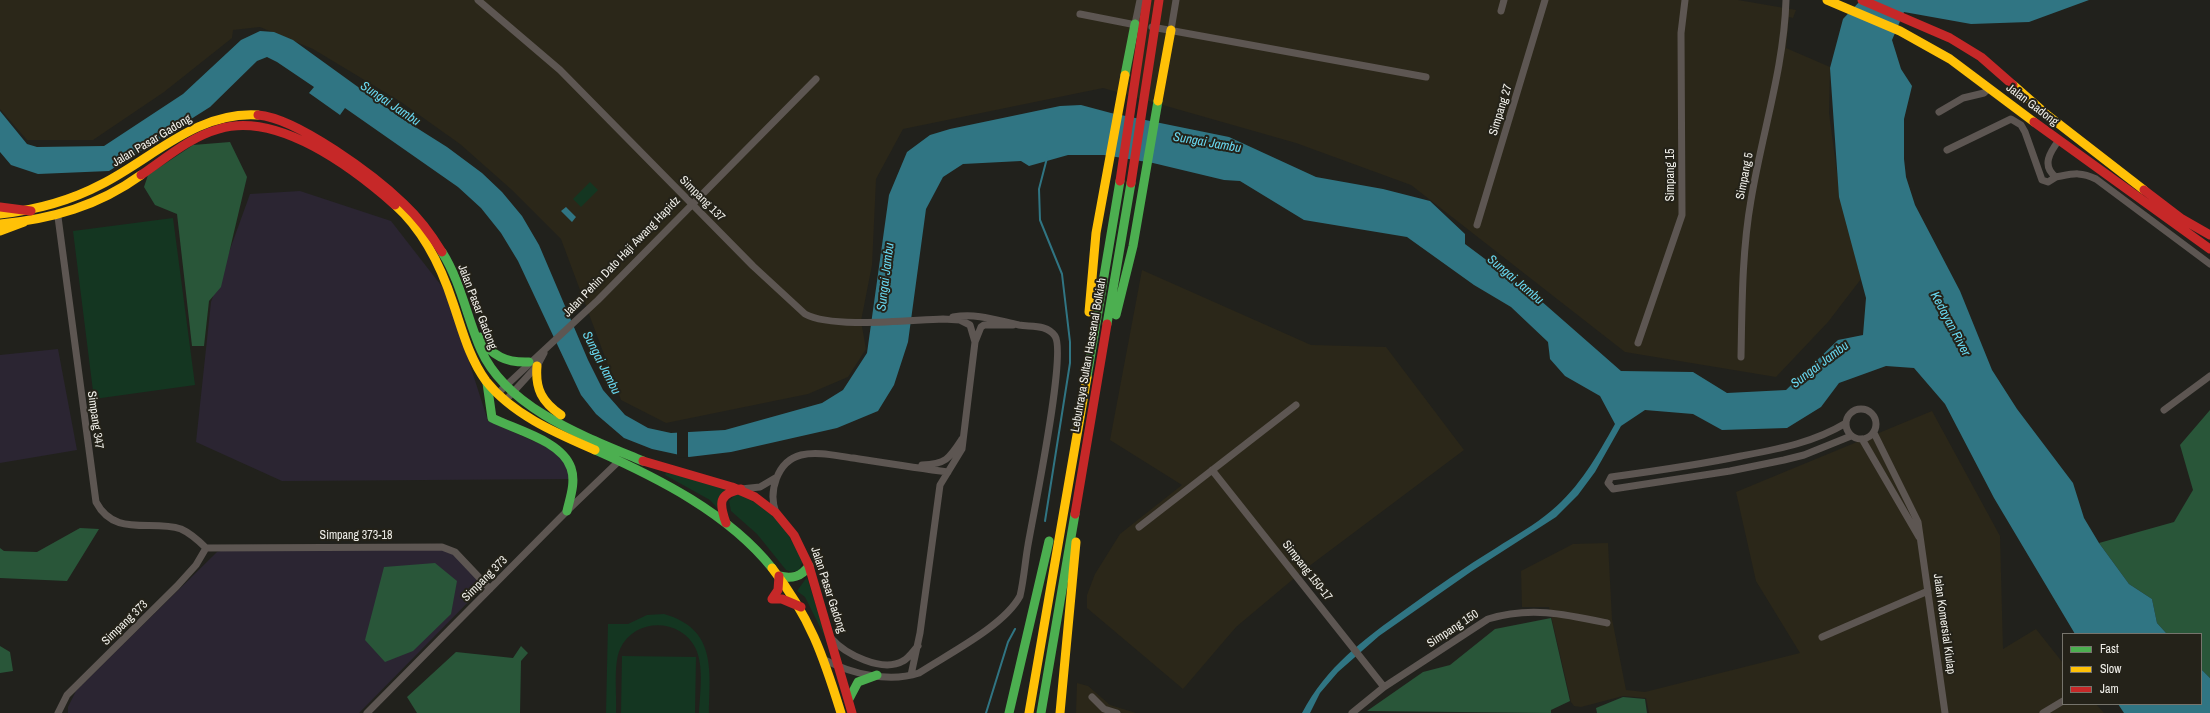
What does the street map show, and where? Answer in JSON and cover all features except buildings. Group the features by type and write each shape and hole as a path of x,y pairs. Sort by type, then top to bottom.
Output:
{"main road":[{"name":"Lebuhraya Sultan Hassanal Bolkiah","path":"1029,713 1085,376 1120,181 1147,0"},
{"name":"Lebuhraya Sultan Hassanal Bolkiah","path":"1041,713 1079,480 1131,183 1159,0"},
{"name":"Jalan Gadong","path":"1827,0 1900,31 1950,59 2210,249"},
{"name":"Jalan Gadong","path":"1862,0 1950,38 1981,57 2066,130 2182,219 2210,235"},
{"path":"1085,376 1094,251 1123,83 1135,24"},
{"path":"1095,390 1112,333 1133,246 1172,30"},
{"name":"Jalan Pasar Gadong","path":"0,214 31,211 60,204 105,183 171,141 206,123 236,115 251,114 278,119 305,132 388,188 409,207 434,236 459,288 472,331 488,366 513,393 540,411 644,462 664,470 726,483 741,489 763,502 776,513 795,536 803,550 852,713"},
{"name":"Jalan Pasar Gadong","path":"0,224 58,217 96,202 127,186 164,157 210,131 225,127 250,124 275,128 290,134 344,168 382,195 402,212 422,237 443,275 467,345 487,383 497,394 523,415 619,461 693,499 726,524 759,554 779,576 801,607 825,660 841,713"},
{"path":"2059,140 2066,130"},
{"path":"60,204 73,202 119,180 124,182 127,186"},
{"path":"0,207 31,211"},
{"path":"0,231 24,222"},
{"path":"472,331 479,336 488,350 495,357 510,362 533,364 537,390 544,402 575,424 585,434"},
{"path":"487,383 492,418 553,444 567,457 572,467 573,478 572,496 567,511"},
{"path":"489,401 497,394"},
{"path":"1009,713 1028,628 1072,455"},
{"path":"1060,713 1076,546 1079,480"},
{"path":"726,524 721,504 722,498 731,491 741,489"},
{"path":"801,607 782,599 772,599 778,590 779,576 793,578 805,572 809,566"},
{"path":"849,700 854,686 860,680 877,675"}],"street":[{"name":"Simpang 137","path":"472,0 480,2 560,70 691,204 781,293 805,314 811,318 831,322 943,318"},
{"path":"1135,24 1140,0"},
{"path":"1172,30 1176,0"},
{"path":"1501,11 1504,0"},
{"name":"Simpang 27","path":"1477,225 1545,0"},
{"name":"Simpang 15","path":"1638,344 1682,215 1681,33 1686,0"},
{"name":"Simpang 5","path":"1741,357 1748,217 1757,164 1777,80 1786,0"},
{"path":"1080,14 1426,78"},
{"name":"Jalan Pehin Dato Haji Awang Hapidz","path":"505,401 513,393 533,364 546,349 598,300 691,204 816,79"},
{"path":"1939,112 1963,98 1984,93 1989,88"},
{"name":"Jalan Gadong","path":"1947,150 2012,119 2021,125 2025,132 2042,180 2048,182 2056,177"},
{"path":"2059,140 2048,158 2048,164 2052,174 2056,177 2077,173 2085,174 2096,179 2210,264"},
{"name":"Simpang 347","path":"58,217 96,502 103,512 116,521 138,527 182,530 206,548"},
{"path":"943,318 962,315 982,316 1019,325"},
{"path":"943,318 966,322 972,329 975,342"},
{"path":"825,660 839,667 877,675 897,677 911,675 919,672 1001,619 1015,605 1020,596 1040,486 1058,355 1058,344 1052,333 1039,327 1019,325 984,325 981,327 975,342 962,449 940,485 918,645 911,675"},
{"name":"Jalan Pehin Dato Haji Awang Hapidz","path":"497,394 533,364"},
{"path":"2164,410 2210,376"},
{"path":"1139,527 1296,405"},
{"path":"1846,423 1818,438 1792,446 1728,459 1611,477 1608,483 1613,489 1730,471 1804,455 1851,436 1862,439 1874,433 1876,423 1875,418 1868,411 1864,409 1854,411 1847,418 1846,423 1851,436"},
{"name":"Jalan Komersial Kiulap","path":"1874,433 1914,513 1920,538 1945,713"},
{"path":"904,466 943,462 952,455 963,438"},
{"name":"Jalan Komersial Kiulap","path":"1862,439 1920,538"},
{"path":"741,489 760,486 777,477 790,461 800,456 811,454 948,472"},
{"name":"Simpang 373","path":"367,713 567,511 619,461"},
{"name":"Simpang 150-17","path":"1212,470 1384,686"},
{"path":"776,513 772,495 777,477"},
{"name":"Simpang 373-18","path":"206,548 442,547 455,552 490,589"},
{"name":"Simpang 373","path":"58,713 67,695 177,586 196,565 206,548"},
{"path":"1822,637 1928,590"},
{"name":"Simpang 150","path":"1352,713 1384,686 1488,619 1501,615 1556,612 1607,623"},
{"path":"830,637 847,653 860,659 886,664 898,664 904,661 918,645"},
{"path":"1092,697 1104,709 1117,713"},
{"path":"2043,713 2062,702"}],"shaded area":[{"path":"0,0 1738,0 1796,10 1793,18 1789,17 1786,48 1830,67 1829,113 1839,188 1861,279 1828,322 1776,377 1625,352 1411,185 1296,143 1103,88 903,129 876,179 872,265 861,321 866,349 848,377 808,394 666,423 621,400 561,239 512,190 460,144 401,102 313,49 260,27 233,30 232,38 164,92 93,140 27,140 0,109"},
{"path":"300,191 391,221 447,293 488,421 565,455 570,479 282,481 196,442 211,302 250,194"},
{"path":"1142,270 1311,345 1386,347 1464,450 1304,570 1236,627 1183,689 1087,608 1087,595 1095,574 1120,534 1182,485 1110,440"},
{"path":"58,349 77,450 0,463 0,355"},
{"path":"1932,411 2000,536 2003,649 2036,629 2062,662 2062,705 2097,705 2104,713 1649,713 1646,698 1623,696 1581,707 1574,706 1571,702 1549,607 1522,607 1521,571 1573,544 1608,543 1612,619 1626,690 1645,692 1800,653 1756,581 1736,492"},
{"path":"234,547 446,548 483,582 482,588 359,713 68,713 68,707 76,691 217,552"},
{"path":"1077,683 1088,686 1110,705 1136,713 1076,713"}],"green space":[{"path":"230,142 247,177 221,287 209,301 204,346 192,346 177,214 155,205 144,187 148,175 193,145"},
{"path":"590,182 598,190 581,207 573,199"},
{"path":"173,218 195,385 94,399 73,231"},
{"path":"2210,410 2210,678 2202,670 2202,633 2166,633 2157,623 2152,599 2129,584 2099,543 2174,522 2193,490 2180,445"},
{"path":"666,473 731,486 718,509 710,500 665,475"},
{"path":"737,493 770,513 777,520 803,561 799,570 792,572 786,570 757,534 731,511 729,501"},
{"path":"80,528 99,529 67,581 0,578 0,548 4,551 37,552"},
{"path":"435,563 457,581 451,614 413,651 385,662 365,640 384,567"},
{"path":"807,577 827,641 805,597 797,591"},
{"path":"664,614 681,621 693,629 701,640 706,652 709,666 709,713 699,713 701,672 696,649 689,639 680,631 658,625 636,631 627,639 620,649 616,672 616,713 606,713 608,624 628,624 647,615"},
{"path":"1551,618 1570,701 1551,710 1551,713 1367,711 1423,672 1450,665 1495,629"},
{"path":"0,646 10,652 13,671 0,673"},
{"path":"521,646 528,653 521,661 520,713 417,713 407,697 456,652 513,658"},
{"path":"622,656 696,657 695,713 621,713"},
{"path":"1623,697 1645,699 1647,713 1597,713 1596,708"}],"water":[{"path":"1861,0 2089,0 2029,22 1971,24 1904,12 1892,40 1901,69 1912,86 1904,119 1904,159 1906,177 1915,205 1960,291 1992,370 2017,409 2073,483 2084,518 2099,543 2129,584 2152,599 2157,623 2166,633 2074,633 1994,498 1945,404 1914,368 1886,366 1839,383 1821,407 1787,428 1722,430 1693,414 1645,410 1621,426 1595,472 1578,495 1556,517 1472,571 1379,636 1338,672 1320,693 1310,713 1302,713 1323,681 1347,655 1361,643 1390,620 1450,578 1538,521 1561,502 1571,492 1587,470 1615,424 1600,396 1565,376 1550,359 1548,342 1511,307 1474,285 1407,237 1304,220 1240,181 1224,180 1153,163 1104,155 1068,155 1029,166 1021,161 963,164 943,177 926,209 908,342 894,385 878,411 837,428 731,452 689,457 652,449 624,438 596,414 581,395 518,261 501,233 481,208 458,187 345,108 340,115 309,93 314,87 267,57 257,61 210,107 109,171 38,174 11,165 0,152 0,111 27,144 37,147 104,146 183,94 241,40 260,31 274,32 293,40 401,118 447,147 482,173 502,192 522,216 539,245 588,360 603,390 625,415 648,428 671,433 725,430 822,403 843,390 867,353 889,195 907,152 930,135 950,129 1060,106 1081,105 1111,113 1229,137 1316,177 1383,189 1430,201 1465,234 1465,244 1540,300 1621,371 1693,372 1727,393 1786,390 1838,340 1863,335 1866,298 1839,197 1830,68 1843,19"},
{"path":"566,207 576,217 572,222 561,211"},
{"path":"2202,670 2210,678 2210,713 2124,713 2119,705 2202,705"}],"pier":[{"path":"677,431 688,431 688,458 677,457"}],"waterway":[{"path":"1045,521 1070,363 1070,342 1062,274 1040,220 1039,189 1047,158"},
{"path":"986,713 1008,642 1015,629"}],"traffic: fast":[{"path":"1125,75 1135,24"},
{"path":"1116,315 1133,246 1158,101"},
{"path":"1087,377 1120,181"},
{"path":"1107,324 1131,183"},
{"path":"442,252 454,275 481,350 493,371 510,389 529,405 551,419 598,442 643,461"},
{"path":"480,337 489,349 500,357 507,360 529,362"},
{"path":"487,383 492,418 548,443 558,450 566,459 571,468 573,479 567,511"},
{"path":"595,450 667,485 691,499 735,530 772,568"},
{"path":"1041,713 1075,514"},
{"path":"1009,713 1049,541"},
{"path":"779,576 796,576 803,573 809,566"},
{"path":"849,699 858,682 877,675"}],"traffic: slow":[{"path":"1827,0 1900,31 1950,59 2034,122"},
{"path":"1158,101 1171,30"},
{"path":"1089,312 1096,233 1125,75"},
{"path":"2013,85 2046,114 2144,190"},
{"path":"0,214 52,204 90,190 121,173 176,138 215,120 236,116 258,115"},
{"path":"0,224 38,219 74,209 108,195 141,175"},
{"path":"395,205 415,226 437,263 448,289 470,353 486,381 509,404 536,422 550,430 595,450"},
{"path":"0,231 24,222"},
{"path":"537,366 537,382 541,394 549,405 561,415"},
{"path":"1029,713 1087,377"},
{"path":"1060,713 1076,542"},
{"path":"772,568 806,620 828,673 841,713"}],"traffic: jam":[{"path":"1120,181 1147,0"},
{"path":"1131,183 1159,0"},
{"path":"1862,0 1950,38 1981,57 2013,85"},
{"path":"258,115 293,126 314,137 355,164 391,192 409,209 434,239 442,252"},
{"path":"2034,122 2210,249"},
{"path":"141,175 178,149 208,133 219,129 242,126 265,128 290,135 313,146 358,175 395,205"},
{"path":"2144,190 2182,219 2210,235"},
{"path":"0,207 31,211"},
{"path":"1075,514 1107,324"},
{"path":"643,461 732,487 755,497 776,513 794,535 809,566 852,713"},
{"path":"726,523 722,510 722,500 733,491 741,489"},
{"path":"772,599 778,590 779,576"},
{"path":"772,599 782,599 801,607"}],"water label":[{"name":"Sungai Jambu","path":"390,104"},
{"name":"Sungai Jambu","path":"1207,143"},
{"name":"Sungai Jambu","path":"886,277"},
{"name":"Sungai Jambu","path":"1515,280"},
{"name":"Kedayan River","path":"1950,324"},
{"name":"Sungai Jambu","path":"601,363"},
{"name":"Sungai Jambu","path":"1820,365"}]}
